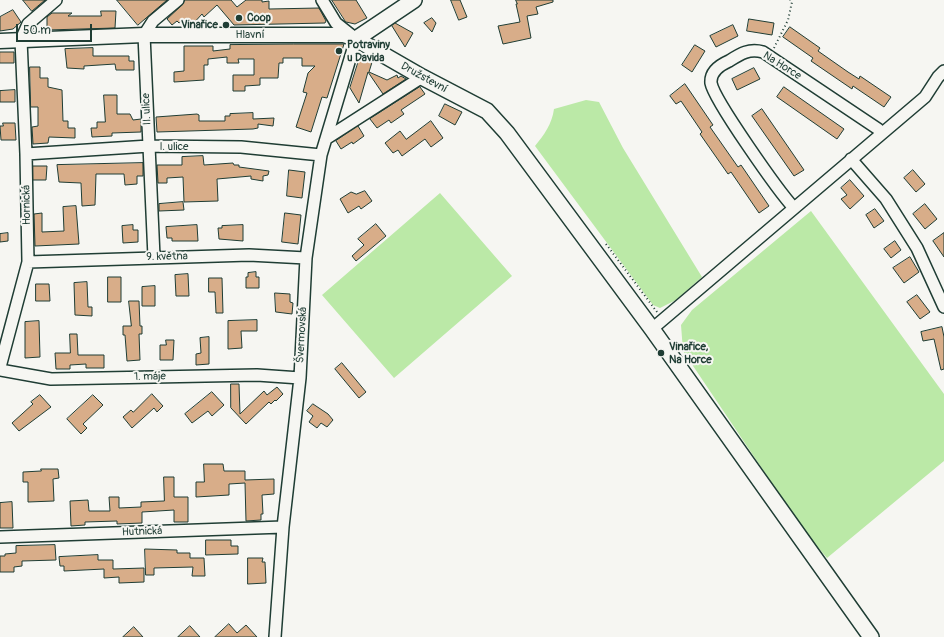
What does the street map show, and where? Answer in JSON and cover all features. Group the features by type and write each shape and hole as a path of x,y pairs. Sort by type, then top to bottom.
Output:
{"main road":[{"path":"356,39 414,0"},
{"name":"Družstevní","path":"356,39 422,78 487,111 508,133 652,329 871,637"}],"street":[{"path":"21,40 28,24 56,0"},
{"path":"144,35 152,21 178,0"},
{"path":"322,0 336,23 356,39"},
{"name":"Hlavní","path":"0,40 144,35 344,35 356,39"},
{"name":"II. ulice","path":"144,35 154,257"},
{"name":"Švermovská","path":"275,637 283,527 300,378 306,258 321,155 356,39"},
{"name":"Hornická","path":"0,368 28,262 26,154 21,40"},
{"name":"Na Horce","path":"794,208 734,124 713,90 711,82 712,76 719,66 748,50 757,50 771,57 878,129 881,134"},
{"path":"652,329 925,97 938,77 944,71"},
{"path":"327,138 422,78"},
{"name":"I. ulice","path":"26,154 149,146 241,147 321,155"},
{"path":"852,159 886,199 917,248 944,307"},
{"name":"9. května","path":"28,262 249,255 306,258"},
{"name":"1. máje","path":"0,368 51,379 257,375 300,378"},
{"name":"Hutnická","path":"0,537 283,527"}],"path":[{"path":"771,57 788,20 792,2 790,0"}],"green space":[{"path":"586,100 599,102 623,148 702,277 676,300 660,308 653,305 535,146 547,129 554,109"},
{"path":"440,193 512,276 394,378 322,295"},
{"path":"811,211 944,394 944,461 827,558 804,531 683,351 681,325 692,310"}],"building":[{"path":"23,0 45,0 32,11"},
{"path":"117,0 167,0 138,25"},
{"path":"185,0 231,0 237,7 246,0 262,0 262,2 269,1 269,9 319,8 326,21 325,23 234,25 217,5 204,17 202,14 192,25 189,22 187,24 183,20 179,23 177,21 172,25 167,19 182,5"},
{"path":"332,0 356,0 367,18 355,24 346,22"},
{"path":"451,0 460,0 467,17 459,20"},
{"path":"516,0 553,0 553,2 536,7 538,14 527,16 531,38 503,44 498,26 520,22"},
{"path":"13,10 21,22 13,29 0,31 0,17"},
{"path":"101,11 116,11 115,28 47,30 47,17 52,13 72,13 68,16 101,16"},
{"path":"432,18 436,23 432,32 424,23"},
{"path":"749,19 774,23 772,35 747,31"},
{"path":"395,23 413,33 405,47 392,26"},
{"path":"733,25 738,36 716,47 710,36"},
{"path":"790,27 820,48 818,51 848,72 859,79 860,76 891,97 884,107 853,86 852,89 811,61 813,58 783,37"},
{"path":"344,44 327,98 322,97 311,132 296,127 307,93 303,92 308,73 315,66 302,66 302,58 283,58 283,63 279,63 278,78 260,78 260,85 245,86 245,91 233,91 233,75 254,75 254,59 238,59 239,63 227,63 227,57 208,59 208,65 204,65 204,80 174,82 174,72 184,71 184,46 213,46 213,51 230,49 230,45"},
{"path":"695,45 705,51 692,72 682,65"},
{"path":"93,48 93,56 129,56 129,61 134,61 134,70 116,70 115,64 84,66 84,69 67,68 65,49"},
{"path":"0,52 14,52 14,63 0,63"},
{"path":"361,54 373,59 369,72 387,80 397,75 398,78 401,76 406,79 383,94 368,72 359,103 350,88"},
{"path":"30,67 40,67 40,78 48,78 48,87 62,90 63,121 68,121 68,128 75,128 75,138 49,137 48,143 33,144 32,127 38,126 38,107 31,107"},
{"path":"754,68 760,79 737,90 732,79"},
{"path":"685,84 713,125 710,127 738,167 741,165 769,206 759,213 731,172 728,174 700,134 702,132 681,101 676,104 670,96"},
{"path":"420,87 425,94 401,110 404,114 391,123 389,120 377,128 370,119"},
{"path":"784,87 844,129 837,139 777,97"},
{"path":"15,90 15,102 0,102 0,91"},
{"path":"104,95 117,95 117,114 130,114 133,120 141,119 141,132 112,133 112,136 92,137 91,128 97,128 97,122 105,122"},
{"path":"445,104 462,112 455,125 439,116"},
{"path":"762,109 804,170 794,176 752,116"},
{"path":"253,113 253,119 274,118 273,126 258,124 258,128 253,129 157,132 156,117 197,114 199,115 199,121 225,121 225,116 230,116 230,114"},
{"path":"431,121 443,138 431,147 425,139 402,156 398,150 393,153 385,143 400,131 406,139"},
{"path":"3,123 15,123 16,140 1,140 0,126 3,126"},
{"path":"358,126 364,136 353,144 352,142 341,149 336,141"},
{"path":"203,156 204,165 233,163 234,165 239,165 239,167 269,171 268,175 263,176 263,181 251,179 251,176 217,179 218,201 184,202 183,177 167,178 167,183 158,183 157,165 182,165 182,157"},
{"path":"143,163 143,176 137,176 137,184 125,185 124,174 96,174 95,205 82,206 81,183 59,182 57,165"},
{"path":"33,166 47,166 46,180 33,180"},
{"path":"289,170 305,172 302,198 287,196"},
{"path":"913,170 925,184 916,192 904,178"},
{"path":"850,180 864,196 850,209 841,199 847,195 841,188"},
{"path":"365,191 372,201 361,209 359,206 348,213 340,199 351,192 356,194"},
{"path":"183,202 184,210 159,211 159,204"},
{"path":"925,204 937,219 925,229 913,214"},
{"path":"76,206 79,244 35,246 34,214 42,213 42,232 64,231 63,207"},
{"path":"875,209 884,221 874,228 866,215"},
{"path":"285,213 301,215 298,244 282,242"},
{"path":"376,224 386,236 356,261 352,256 364,245 358,239"},
{"path":"133,225 133,230 138,230 138,242 123,243 122,226"},
{"path":"197,225 198,241 172,241 172,238 167,238 166,227"},
{"path":"243,225 243,241 219,239 218,228 222,228 222,226"},
{"path":"8,233 8,241 0,242 0,234"},
{"path":"944,233 944,257 933,241"},
{"path":"895,241 901,250 891,258 884,249"},
{"path":"910,257 919,272 904,283 893,268"},
{"path":"256,272 256,277 259,277 259,288 246,288 246,277 248,277 248,273"},
{"path":"188,274 189,296 176,296 175,275"},
{"path":"108,277 121,277 121,302 108,302"},
{"path":"209,278 222,278 223,313 216,313 215,292 209,292"},
{"path":"87,282 88,307 92,307 92,316 75,315 74,283"},
{"path":"36,284 49,284 50,301 36,301"},
{"path":"155,286 155,306 142,306 142,287"},
{"path":"275,293 290,294 290,302 293,303 292,314 276,312"},
{"path":"917,295 930,312 920,319 907,302"},
{"path":"129,301 139,301 140,326 142,326 142,334 139,334 140,360 127,361 123,326 131,326"},
{"path":"257,320 257,331 241,331 242,348 228,349 228,321"},
{"path":"39,321 40,357 25,358 25,322"},
{"path":"942,327 944,337 944,369 941,370 934,339 923,341 921,332"},
{"path":"70,334 77,334 78,355 104,355 104,368 86,368 86,364 70,365 70,369 56,369 55,353 70,353"},
{"path":"209,337 209,364 196,365 196,354 201,353 200,338"},
{"path":"166,340 174,340 173,360 160,360 160,345 166,345"},
{"path":"342,363 366,392 359,398 335,369"},
{"path":"231,384 239,384 240,414 264,391 267,395 277,387 283,394 271,404 269,402 246,424 231,408"},
{"path":"212,392 224,405 212,416 208,411 192,423 185,414"},
{"path":"152,394 163,406 157,412 154,408 132,428 123,417 131,410 133,412"},
{"path":"40,395 51,407 19,431 12,423 33,404 31,402"},
{"path":"93,395 103,405 83,424 87,428 81,434 67,419"},
{"path":"313,404 328,414 333,420 327,427 321,423 317,428 309,422 313,416 307,411"},
{"path":"204,464 223,464 224,471 245,471 245,480 274,479 274,494 262,495 263,514 261,514 261,520 246,521 245,483 229,484 229,495 196,497 196,482 204,482"},
{"path":"41,469 58,469 59,478 53,479 54,501 28,502 28,482 23,482 23,472 41,471"},
{"path":"164,477 174,477 174,497 188,497 188,522 174,522 174,510 142,512 142,523 117,524 117,521 85,522 85,525 71,526 70,501 88,500 89,511 110,511 109,497 119,497 119,508 141,507 141,502 164,501"},
{"path":"12,502 13,528 0,528 0,503"},
{"path":"206,540 231,540 231,546 238,546 238,554 206,555"},
{"path":"55,545 56,560 22,561 22,566 14,567 14,572 0,572 0,556 16,553 16,546"},
{"path":"145,549 177,550 177,553 190,553 190,558 204,558 205,576 192,576 193,567 154,568 154,575 146,575"},
{"path":"98,555 98,560 113,560 113,569 144,568 144,582 119,583 119,577 104,578 104,569 64,571 64,566 60,566 59,557"},
{"path":"248,558 263,558 262,562 265,562 266,583 248,584"},
{"path":"229,624 237,633 246,625 257,637 215,637"},
{"path":"190,626 200,637 178,637"},
{"path":"134,627 143,637 123,637"}],"place":[{"name":"Coop","path":"239,18"},
{"name":"Vinařice","path":"226,25"},
{"name":"Potraviny u Davida","path":"339,51"},
{"name":"Vinařice, Na Horce","path":"661,353"}]}
